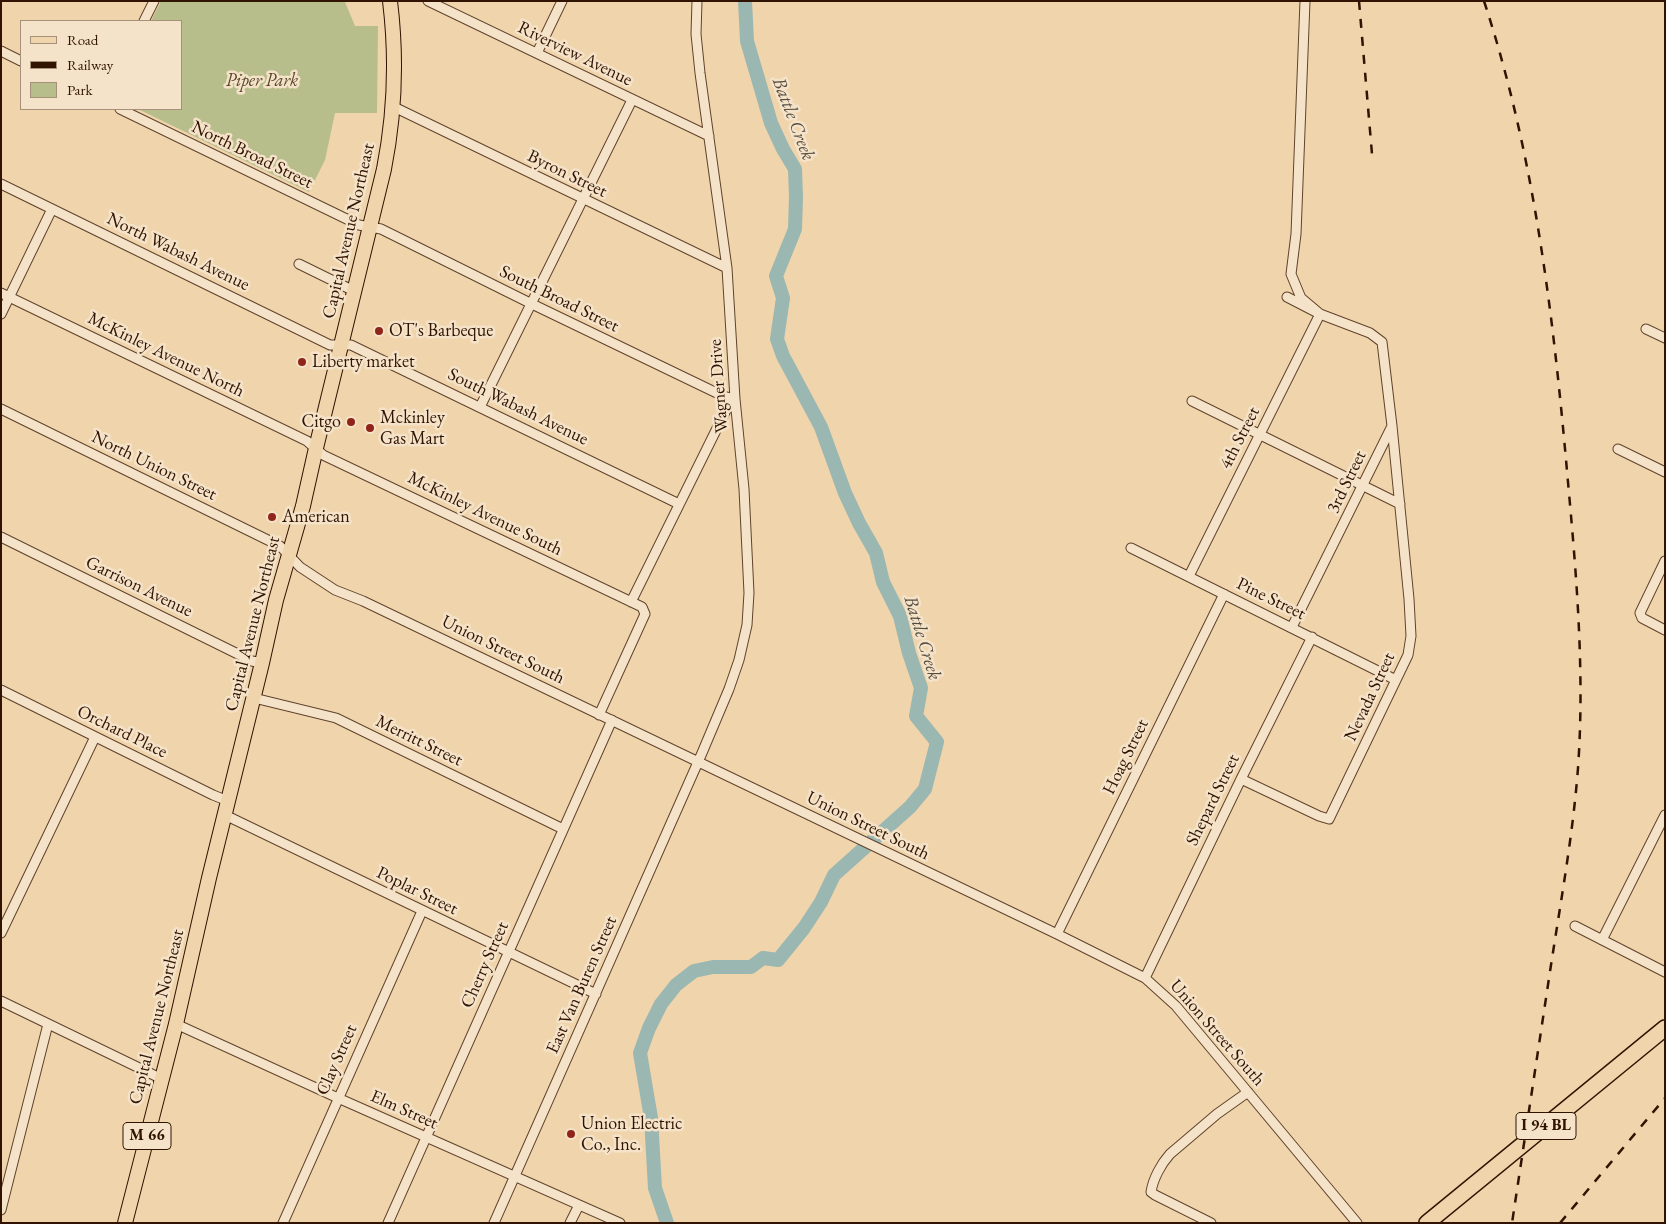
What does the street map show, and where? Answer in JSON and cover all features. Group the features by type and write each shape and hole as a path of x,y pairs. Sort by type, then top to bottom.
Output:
{"highway":[{"name":"I 94 BL","path":"1427,1223 1665,1028"}],"main road":[{"name":"Capital Avenue Northeast","path":"125,1223 176,1024 276,600 303,506 384,169 391,136 394,107 394,44 390,1"}],"street":[{"path":"144,20 154,1"},
{"name":"Riverview Avenue","path":"428,1 709,136"},
{"path":"537,53 562,1"},
{"path":"1305,1 1296,234 1291,274 1301,298 1320,314"},
{"name":"Wagner Drive","path":"695,2 700,73 727,268 735,399 744,489 749,593 747,625 739,660 729,689 698,761"},
{"path":"1,51 20,60"},
{"path":"480,407 632,100"},
{"name":"Byron Street","path":"394,107 582,200 727,268"},
{"name":"North Broad Street","path":"122,110 359,225 370,227"},
{"name":"North Wabash Avenue","path":"1,184 330,344 341,344"},
{"path":"1,314 6,295 52,209"},
{"name":"South Broad Street","path":"370,227 381,229 723,396 735,399"},
{"path":"299,264 354,291"},
{"name":"McKinley Avenue North","path":"6,295 307,441 316,448"},
{"path":"1287,297 1320,314 1370,333 1382,342 1392,426"},
{"name":"4th Street","path":"1189,576 1320,314"},
{"path":"1646,329 1665,338"},
{"name":"South Wabash Avenue","path":"341,344 351,344 679,504"},
{"path":"632,602 728,406 735,399"},
{"path":"1192,401 1400,504"},
{"name":"North Union Street","path":"1,410 280,546 290,556"},
{"name":"3rd Street","path":"1292,627 1364,486 1392,426"},
{"name":"Nevada Street","path":"1241,780 1329,819 1408,654 1411,636 1392,426"},
{"name":"McKinley Avenue South","path":"316,448 323,455 642,607 645,614 599,715"},
{"path":"1618,449 1665,472"},
{"name":"Garrison Avenue","path":"1,537 252,661 262,663"},
{"name":"Pine Street","path":"1131,548 1396,680"},
{"name":"Union Street South","path":"290,556 300,567 335,590 363,601 698,761 1145,978 1176,1006 1357,1223"},
{"path":"1665,561 1640,616 1665,630"},
{"name":"Hoag Street","path":"1057,934 1224,594"},
{"name":"Shepard Street","path":"1145,978 1312,637"},
{"name":"Orchard Place","path":"1,690 228,801"},
{"name":"Merritt Street","path":"254,698 336,718 564,829"},
{"name":"Cherry Street","path":"388,1223 612,720"},
{"path":"1,933 95,737"},
{"name":"East Van Buren Street","path":"494,1223 698,761"},
{"name":"Poplar Street","path":"224,815 596,994"},
{"path":"1602,940 1665,815"},
{"name":"Clay Street","path":"283,1223 422,911"},
{"path":"1575,926 1665,972"},
{"path":"1,1001 162,1079"},
{"path":"1,1210 48,1024"},
{"name":"Elm Street","path":"176,1024 618,1222"},
{"path":"1211,1223 1155,1195 1151,1192 1152,1184 1170,1154 1217,1114 1248,1092"},
{"path":"570,1223 579,1205"}],"green space":[{"name":"Piper Park","path":"161,1 345,2 355,26 378,26 377,113 335,113 325,160 309,192 140,110 182,110 182,20 152,20"}],"waterway":[{"name":"Battle Creek","path":"667,1223 655,1188 651,1118 640,1053 649,1028 661,1004 676,985 694,971 713,967 751,967 763,958 778,960 804,928 821,902 834,875 910,807 925,789 937,742 916,716 921,688 909,653 900,616 883,582 876,553 845,493 821,427 783,356 777,339 783,298 776,276 795,229 795,169 771,123 747,41 745,1"}],"railway":[{"path":"1359,1 1372,154"},
{"path":"1484,1 1501,58 1529,175 1548,293 1570,508 1580,657 1580,731 1573,817 1512,1223"},
{"path":"1560,1223 1665,1098"}],"place":[{"name":"OT's Barbeque","path":"379,331"},
{"name":"Liberty market","path":"302,362"},
{"name":"Citgo","path":"351,422"},
{"name":"Mckinley Gas Mart","path":"370,428"},
{"name":"American","path":"272,517"},
{"name":"Union Electric Co., Inc.","path":"571,1134"}]}
